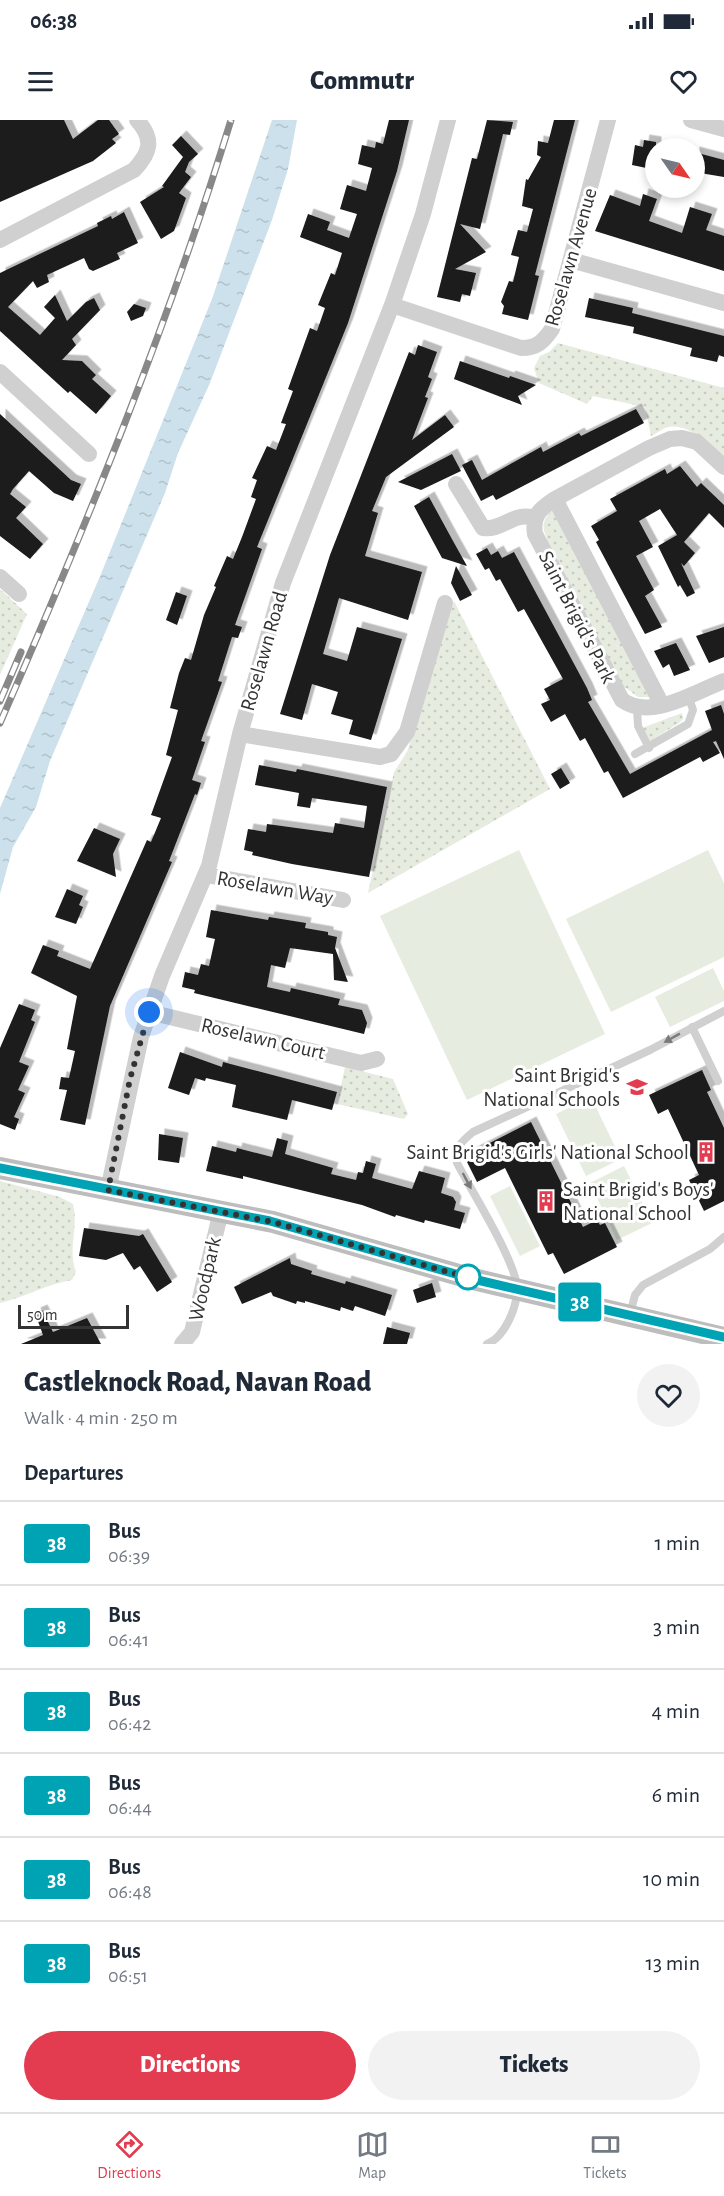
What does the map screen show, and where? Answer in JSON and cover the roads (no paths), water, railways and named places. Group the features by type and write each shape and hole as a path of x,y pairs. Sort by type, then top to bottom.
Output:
{"main road":[{"path":"0,1168 291,1227 473,1279 630,1314 724,1338"},
{"path":"664,1322 677,1328 689,1338 691,1344"}],"street":[{"path":"0,240 134,170 148,152 150,144 148,135 137,120"},
{"name":"Roselawn Road","path":"108,1190 130,1079 149,1012 206,875 240,734 283,583 392,305 421,223 448,120"},
{"name":"Roselawn Avenue","path":"392,305 521,348 535,347 552,329 609,120"},
{"path":"691,120 724,129"},
{"path":"571,260 724,303"},
{"path":"0,372 89,454"},
{"path":"456,484 483,528 495,527 520,516 534,519 540,509 555,499 649,447 670,439 682,438 697,442 724,467"},
{"name":"Saint Brigid's Park","path":"555,499 662,705"},
{"name":"Saint Brigid's Park","path":"534,519 535,534 596,655 622,700 637,708"},
{"path":"0,577 19,594"},
{"path":"240,734 380,757 391,754 408,729 445,603"},
{"path":"637,708 662,705 724,681"},
{"name":"Roselawn Way","path":"206,875 344,900"},
{"name":"Roselawn Court","path":"149,1012 361,1063 377,1059"},
{"name":"Woodpark","path":"182,1344 192,1332 221,1211"}],"lane":[{"path":"635,754 688,724 693,710 688,695"},
{"path":"637,708 638,726 649,748"},
{"path":"487,1344 496,1341 507,1327 517,1288 505,1254 457,1162 455,1155 460,1143 473,1132 650,1050 724,1011"},
{"path":"692,1027 718,1081"},
{"path":"630,1314 635,1295 643,1285 710,1249 724,1238"}],"water":[{"path":"272,120 297,120 288,169 272,220 210,383 178,453 165,493 50,761 36,807 13,847 0,894 0,808 101,574 212,299"}],"railway":[{"path":"0,723 64,575 124,425 207,197 231,120"},
{"path":"0,701 21,652"}],"place":[{"name":"Saint Brigid's National Schools","path":"637,1087"},
{"name":"Saint Brigid's Girls' National School","path":"706,1152"},
{"name":"Saint Brigid's Boys' National School","path":"546,1201"}]}
